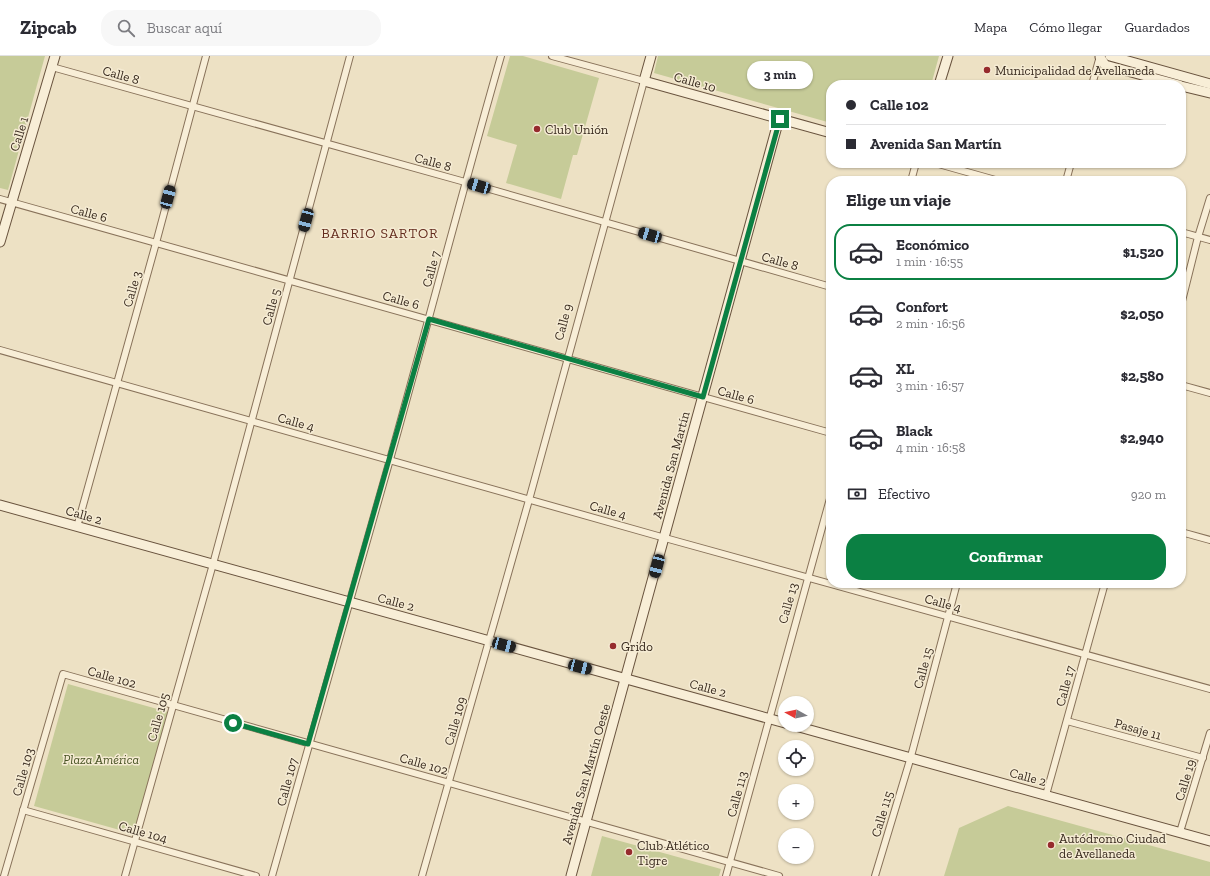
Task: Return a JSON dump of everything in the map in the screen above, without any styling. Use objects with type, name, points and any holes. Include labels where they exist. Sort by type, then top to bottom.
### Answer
[{"type":"street","name":"Calle 1","points":[[0,242],[55,56]]},
{"type":"street","name":"Calle 3","points":[[77,527],[206,56]]},
{"type":"street","name":"Calle 5","points":[[213,564],[350,56]]},
{"type":"street","name":"Calle 7","points":[[350,602],[501,56]]},
{"type":"street","name":"Calle 10","points":[[552,56],[826,132]]},
{"type":"street","name":"Calle 9","points":[[489,641],[651,56]]},
{"type":"street","points":[[941,80],[948,56]]},
{"type":"street","points":[[1093,80],[1100,56]]},
{"type":"street","points":[[1100,56],[1105,65],[1161,80]]},
{"type":"street","points":[[1110,56],[1210,84]]},
{"type":"street","name":"Calle 8","points":[[52,67],[465,182],[826,286]]},
{"type":"street","points":[[1186,87],[1210,94]]},
{"type":"street","name":"Avenida San Martín","points":[[626,679],[780,119]]},
{"type":"street","points":[[953,168],[981,176]]},
{"type":"street","points":[[1186,285],[1210,198]]},
{"type":"street","name":"Calle 6","points":[[0,199],[826,432]]},
{"type":"street","points":[[1186,233],[1210,240]]},
{"type":"street","name":"Calle 4","points":[[0,350],[826,583]]},
{"type":"street","points":[[1186,386],[1210,393]]},
{"type":"street","name":"Calle 2","points":[[0,505],[778,721]]},
{"type":"street","name":"Calle 13","points":[[769,719],[826,518]]},
{"type":"street","points":[[1186,533],[1210,540]]},
{"type":"street","name":"Calle 105","points":[[125,876],[213,564]]},
{"type":"street","name":"Calle 4","points":[[846,588],[1210,689]]},
{"type":"street","name":"Calle 15","points":[[910,758],[956,588]]},
{"type":"street","name":"Calle 17","points":[[1046,795],[1104,588]]},
{"type":"street","name":"Calle 107","points":[[272,876],[308,744],[350,602]]},
{"type":"street","name":"Calle 109","points":[[422,876],[489,641]]},
{"type":"street","name":"Calle 102","points":[[63,674],[779,876]]},
{"type":"street","name":"Calle 103","points":[[4,876],[63,674]]},
{"type":"street","name":"Avenida San Martín Oeste","points":[[571,876],[626,679]]},
{"type":"street","name":"Calle 113","points":[[726,876],[769,719]]},
{"type":"street","name":"Pasaje 11","points":[[1067,721],[1203,758]]},
{"type":"street","name":"Calle 2","points":[[814,731],[1210,841]]},
{"type":"street","name":"Calle 19","points":[[1180,832],[1210,733]]},
{"type":"street","name":"Calle 115","points":[[875,876],[910,758]]},
{"type":"street","name":"Calle 104","points":[[23,810],[256,876]]},
{"type":"green space","points":[[0,56],[45,56],[8,190],[0,188]]},
{"type":"green space","name":"Club Unión","points":[[510,56],[523,56],[599,78],[577,155],[573,155],[561,199],[506,183],[517,145],[487,136]]},
{"type":"green space","points":[[658,56],[939,56],[932,80],[826,80],[826,122],[654,73]]},
{"type":"green space","name":"Plaza América","points":[[68,684],[168,712],[134,834],[34,806]]},
{"type":"green space","name":"Autódromo Ciudad de Avellaneda","points":[[1008,806],[1210,862],[1210,876],[944,876],[959,828]]},
{"type":"green space","name":"Club Atlético Tigre","points":[[602,836],[721,869],[719,876],[591,876]]},
{"type":"place","name":"Municipalidad de Avellaneda","points":[[987,70]]},
{"type":"place","name":"Club Unión","points":[[537,129]]},
{"type":"place","name":"Grido","points":[[613,646]]},
{"type":"place","name":"Autódromo Ciudad de Avellaneda","points":[[1051,845]]},
{"type":"place","name":"Club Atlético Tigre","points":[[629,852]]},
{"type":"district","name":"BARRIO SARTOR","points":[[380,233]]},
{"type":"route","points":[[233,723],[308,744],[429,319],[703,397],[780,119]]}]
